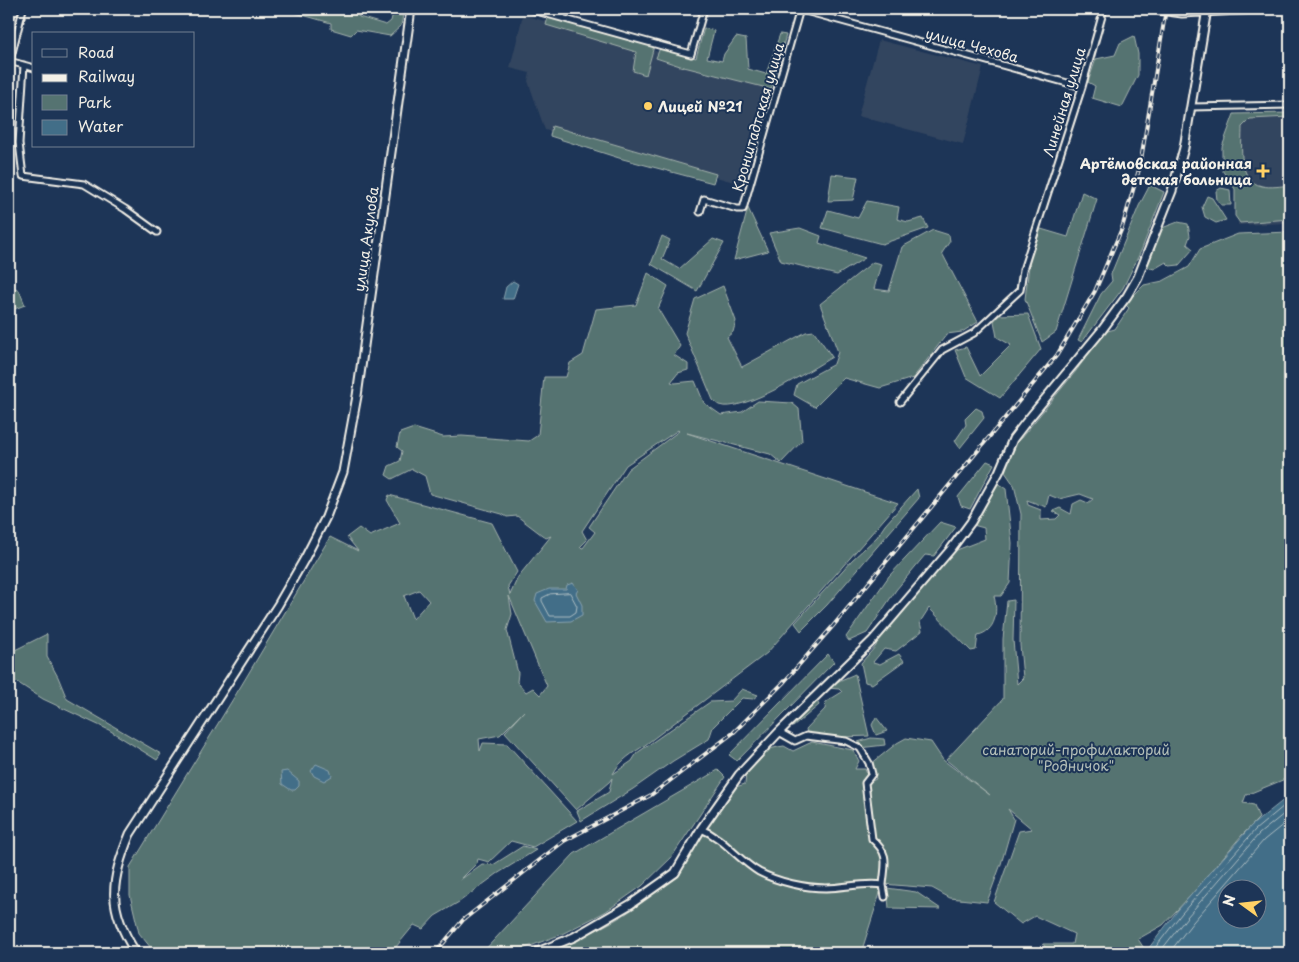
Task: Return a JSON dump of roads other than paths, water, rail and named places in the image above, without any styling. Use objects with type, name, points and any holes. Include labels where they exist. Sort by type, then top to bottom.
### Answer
[{"type":"main road","name":"улица Акулова","points":[[136,953],[119,921],[114,899],[115,878],[120,858],[130,834],[278,605],[306,558],[326,517],[343,472],[357,396],[411,9]]},
{"type":"main road","points":[[1153,9],[1182,12],[1258,9]]},
{"type":"main road","points":[[535,953],[574,937],[631,904],[675,873],[701,829],[739,775],[779,732],[873,640],[952,548],[971,522],[999,472],[1013,439],[1102,330],[1127,296],[1138,277],[1172,191],[1184,148],[1207,10]]},
{"type":"street","points":[[24,9],[9,61],[32,67]]},
{"type":"street","points":[[529,9],[691,54],[704,9]]},
{"type":"street","points":[[562,18],[564,9]]},
{"type":"street","name":"улица Чехова","points":[[800,9],[1082,87]]},
{"type":"street","name":"Кронштадтская улица","points":[[700,212],[704,199],[743,209],[800,9]]},
{"type":"street","name":"Линейная улица","points":[[900,402],[942,350],[974,333],[1020,290],[1022,270],[1082,87],[1104,9]]},
{"type":"street","points":[[24,65],[19,143],[23,176],[84,184],[125,209],[157,232]]},
{"type":"street","points":[[1191,107],[1290,105]]},
{"type":"street","points":[[779,732],[795,741],[806,736],[846,741],[860,748],[870,763],[872,774],[865,783],[872,839],[883,848],[886,856],[883,885],[884,896]]},
{"type":"street","points":[[701,829],[711,833],[760,872],[785,881],[826,888],[883,885]]},
{"type":"water","points":[[513,281],[518,284],[513,299],[503,299],[506,287]]},
{"type":"water","points":[[573,583],[578,590],[576,593],[582,605],[582,615],[571,621],[547,622],[535,601],[537,594],[549,589],[566,589],[567,585]]},
{"type":"water","points":[[316,764],[330,770],[332,776],[324,781],[314,776],[311,771]]},
{"type":"water","points":[[287,771],[299,781],[299,786],[295,790],[291,790],[282,784],[281,772]]},
{"type":"water","points":[[1290,795],[1290,953],[1145,953],[1178,910],[1251,826]]},
{"type":"railway","points":[[435,953],[463,920],[564,841],[651,795],[733,733],[784,682],[833,626],[1057,355],[1095,291],[1122,228],[1140,166],[1166,9]]},
{"type":"place","name":"Лицей №21","points":[[648,106]]},
{"type":"place","name":"Артёмовская районная детская больница","points":[[1263,171]]},
{"type":"park label","name":"санаторий-профилакторий \"Родничок\"","points":[[1076,758]]}]
